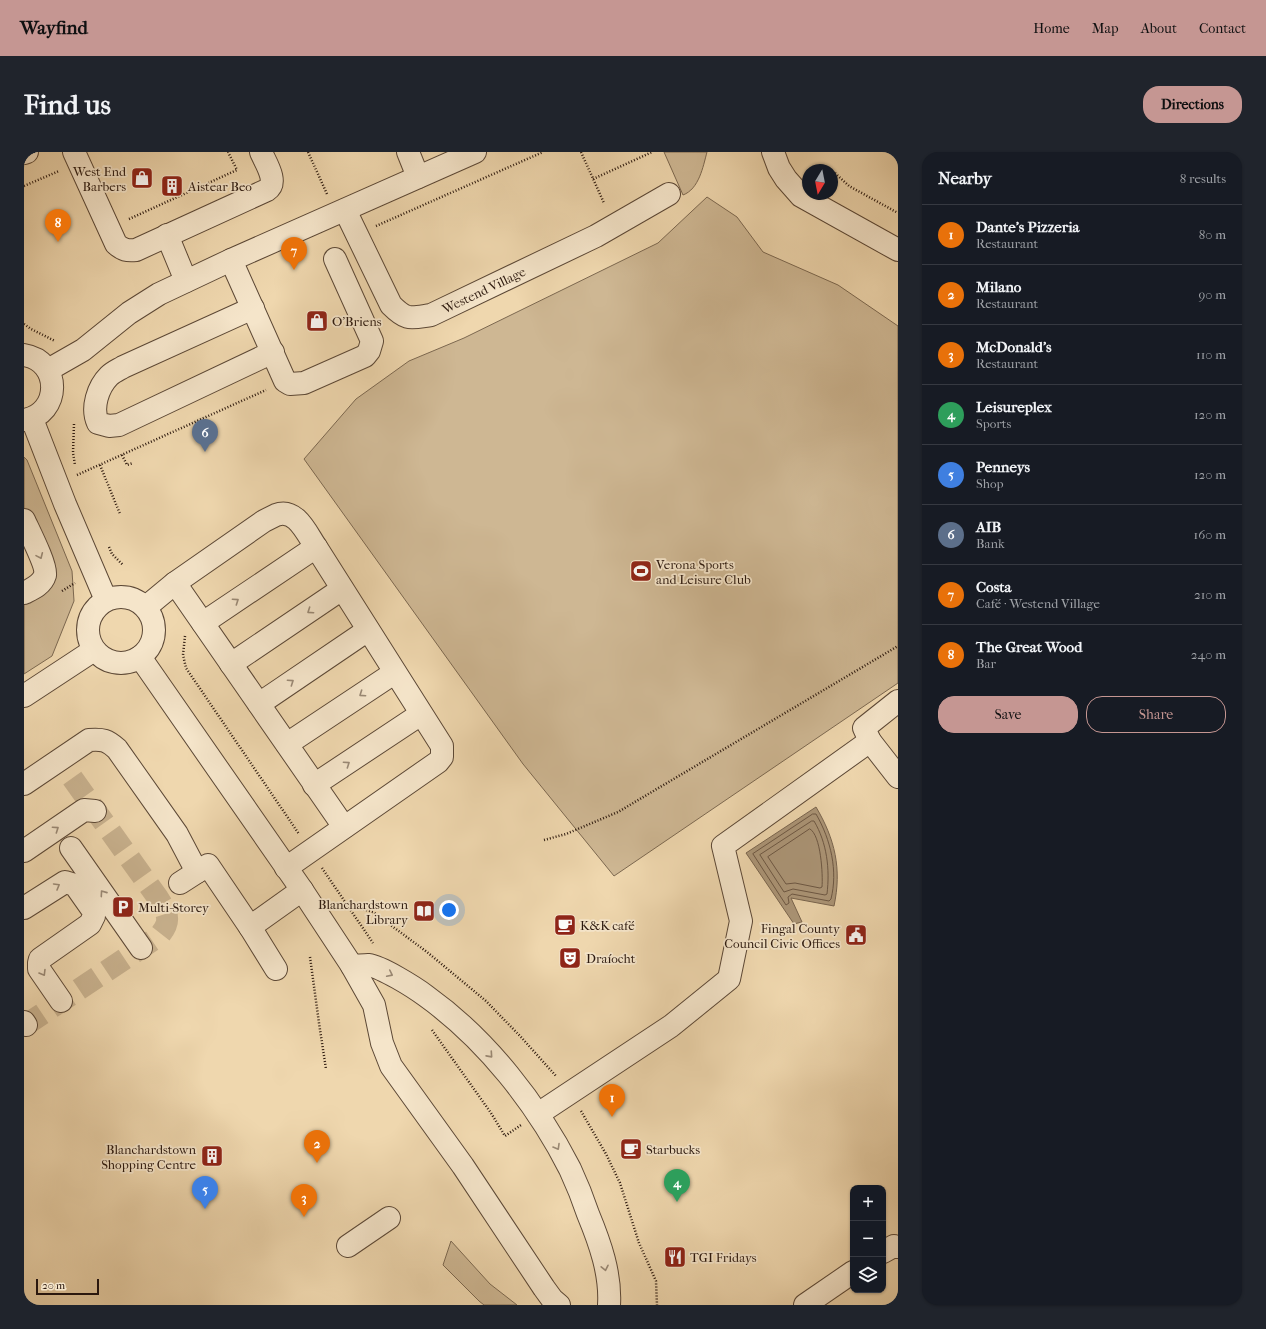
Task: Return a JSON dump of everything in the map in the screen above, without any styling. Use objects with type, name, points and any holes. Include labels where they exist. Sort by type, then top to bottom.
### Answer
[{"type":"street","points":[[74,152],[116,244],[121,249],[128,251],[136,250],[271,188],[272,178],[261,152]]},
{"type":"street","points":[[408,152],[418,177]]},
{"type":"street","points":[[48,370],[72,356],[144,303],[186,281],[475,152]]},
{"type":"street","points":[[773,152],[779,168],[786,179],[801,196],[898,250]]},
{"type":"street","name":"Westend Village","points":[[338,213],[357,234],[391,305],[401,316],[414,318],[431,315],[596,236],[669,194]]},
{"type":"street","points":[[167,236],[186,281]]},
{"type":"street","points":[[231,260],[285,381],[290,384],[304,383],[365,356],[371,346],[372,341],[335,259]]},
{"type":"street","points":[[253,308],[123,367],[110,375],[102,386],[94,406],[94,415],[98,423],[109,426],[119,425],[273,352]]},
{"type":"street","points":[[24,355],[30,356],[40,362],[48,370],[51,378],[53,386],[50,401],[45,410],[28,420],[106,600]]},
{"type":"street","points":[[146,607],[175,583],[264,522],[277,515],[285,514],[293,516],[298,520],[316,547],[394,673],[442,746],[442,757],[438,762],[286,868]]},
{"type":"street","points":[[24,520],[44,566],[45,575],[35,587],[24,593]]},
{"type":"street","points":[[203,623],[316,547]]},
{"type":"street","points":[[175,583],[344,827]]},
{"type":"street","points":[[231,664],[342,589]]},
{"type":"street","points":[[116,596],[137,600],[146,607],[152,617],[154,628],[153,639],[148,649],[140,657],[131,661],[116,662],[102,657],[94,650],[89,636],[88,622],[98,605],[106,600],[116,596]]},
{"type":"street","points":[[259,704],[368,630]]},
{"type":"street","points":[[24,696],[94,650]]},
{"type":"street","points":[[140,657],[302,890],[352,966],[374,1005],[382,1043],[391,1066],[463,1166],[544,1288],[552,1299],[559,1305]]},
{"type":"street","points":[[287,744],[394,673]]},
{"type":"street","points":[[898,701],[864,728],[870,741],[898,777]]},
{"type":"street","points":[[314,785],[421,714]]},
{"type":"street","points":[[24,784],[89,740],[99,739],[109,742],[117,749],[177,834],[189,878],[208,865],[250,927],[276,969]]},
{"type":"street","points":[[538,1114],[671,1026],[729,979],[741,921],[723,846],[870,741]]},
{"type":"street","points":[[24,851],[84,810],[95,811]]},
{"type":"street","points":[[71,848],[141,948]]},
{"type":"street","points":[[24,908],[65,882],[76,885],[94,912],[94,916],[90,924],[40,959],[38,963],[39,969],[61,1001]]},
{"type":"street","points":[[250,927],[302,890]]},
{"type":"street","points":[[352,966],[368,965],[386,972],[416,989],[443,1008],[470,1033],[526,1097],[538,1114],[570,1169],[593,1226],[607,1273],[609,1305]]},
{"type":"street","points":[[348,1246],[389,1218]]},
{"type":"street","points":[[886,1250],[894,1246],[898,1247]]},
{"type":"street","points":[[804,1305],[850,1274]]},
{"type":"path","points":[[109,228],[237,170],[228,152]]},
{"type":"path","points":[[308,152],[338,213]]},
{"type":"path","points":[[357,234],[543,152]]},
{"type":"path","points":[[581,152],[604,203]]},
{"type":"path","points":[[593,179],[652,152]]},
{"type":"path","points":[[838,176],[849,186],[898,213]]},
{"type":"path","points":[[24,324],[57,342],[72,356]]},
{"type":"path","points":[[76,476],[285,381]]},
{"type":"path","points":[[75,417],[73,453],[76,476],[80,482]]},
{"type":"path","points":[[122,455],[127,465],[133,463]]},
{"type":"path","points":[[100,465],[120,514]]},
{"type":"path","points":[[107,542],[112,554],[123,565]]},
{"type":"path","points":[[544,840],[566,834],[618,812],[898,646]]},
{"type":"path","points":[[310,957],[318,1023],[326,1069]]},
{"type":"shaded area","points":[[664,152],[707,152],[697,183],[683,195]]},
{"type":"shaded area","name":"Verona Sports and Leisure Club","points":[[707,197],[737,217],[763,252],[838,285],[898,326],[898,683],[614,876],[523,764],[304,459],[356,399],[409,361],[464,338],[658,243]]},
{"type":"shaded area","points":[[24,457],[27,460],[72,571],[74,601],[52,656],[24,674],[24,599],[38,594],[24,513]]},
{"type":"shaded area","points":[[451,1241],[490,1284],[517,1305],[484,1305],[479,1301],[443,1265]]},
{"type":"water","points":[[816,807],[828,831],[835,855],[837,879],[834,906],[791,898],[802,922],[794,924],[746,853]]},
{"type":"tunnel","points":[[24,1026],[159,936],[167,922],[166,913],[158,898],[60,761]]},
{"type":"place","name":"West End Barbers","points":[[142,178]]},
{"type":"place","name":"Aistear Beo","points":[[172,186]]},
{"type":"place","name":"The Great Wood","points":[[58,242]]},
{"type":"place","name":"Costa","points":[[294,270]]},
{"type":"place","name":"O'Briens","points":[[317,321]]},
{"type":"place","name":"AIB","points":[[205,452]]},
{"type":"place","name":"Verona Sports and Leisure Club","points":[[641,571]]},
{"type":"place","name":"Multi-Storey","points":[[123,907]]},
{"type":"place","name":"Blanchardstown Library","points":[[424,911]]},
{"type":"place","name":"K&K café","points":[[565,925]]},
{"type":"place","name":"Fingal County Council Civic Offices","points":[[856,935]]},
{"type":"place","name":"Draíocht","points":[[570,958]]},
{"type":"place","name":"Dante's Pizzeria","points":[[612,1117]]},
{"type":"place","name":"Starbucks","points":[[631,1149]]},
{"type":"place","name":"Blanchardstown Shopping Centre","points":[[212,1156]]},
{"type":"place","name":"Milano","points":[[317,1163]]},
{"type":"place","name":"Leisureplex","points":[[677,1202]]},
{"type":"place","name":"Penneys","points":[[205,1209]]},
{"type":"place","name":"McDonald's","points":[[304,1217]]},
{"type":"place","name":"TGI Fridays","points":[[675,1257]]}]
